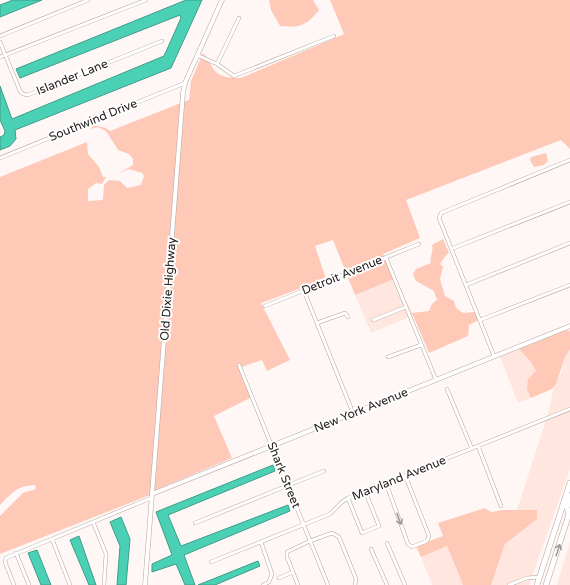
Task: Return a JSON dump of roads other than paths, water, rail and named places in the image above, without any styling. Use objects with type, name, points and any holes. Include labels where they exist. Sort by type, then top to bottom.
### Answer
[{"type":"highway","points":[[538,585],[570,483]]},
{"type":"highway","points":[[546,585],[570,513],[567,508],[570,496]]},
{"type":"highway","points":[[558,522],[570,513]]},
{"type":"highway","points":[[540,577],[542,585]]},
{"type":"street","points":[[0,36],[88,0]]},
{"type":"street","points":[[0,57],[146,0]]},
{"type":"street","name":"Old Dixie Highway","points":[[145,585],[183,93],[197,55],[222,0]]},
{"type":"street","points":[[217,64],[239,18]]},
{"type":"street","points":[[197,55],[217,64],[234,76],[334,36]]},
{"type":"street","name":"Islander Lane","points":[[0,42],[20,91],[23,94],[28,94],[162,41]]},
{"type":"street","name":"Southwind Drive","points":[[0,158],[186,83]]},
{"type":"street","points":[[494,356],[451,249],[440,218],[441,213],[570,160]]},
{"type":"street","points":[[451,249],[570,202]]},
{"type":"street","points":[[466,285],[570,243]]},
{"type":"street","name":"Detroit Avenue","points":[[265,306],[419,244]]},
{"type":"street","points":[[386,258],[436,380]]},
{"type":"street","points":[[480,320],[570,285]]},
{"type":"street","points":[[304,291],[353,413]]},
{"type":"street","points":[[373,320],[406,307]]},
{"type":"street","points":[[317,323],[345,312],[348,317]]},
{"type":"street","name":"New York Avenue","points":[[14,585],[5,560],[16,553],[272,446],[570,326]]},
{"type":"street","points":[[388,357],[421,345]]},
{"type":"street","name":"Shark Street","points":[[239,365],[289,485],[328,585]]},
{"type":"street","points":[[448,389],[472,448]]},
{"type":"street","name":"Maryland Avenue","points":[[211,562],[330,514],[348,498],[570,410]]},
{"type":"street","points":[[478,446],[502,506]]},
{"type":"street","points":[[195,523],[324,472]]},
{"type":"street","points":[[386,483],[408,544],[412,547],[417,546],[427,541],[429,536],[405,475]]},
{"type":"street","points":[[348,498],[362,533],[365,533],[379,526],[365,491]]},
{"type":"street","points":[[93,522],[106,554],[104,585]]},
{"type":"street","points":[[298,585],[287,557],[287,552],[329,534],[337,535],[356,579],[355,585]]},
{"type":"street","points":[[52,539],[70,585]]},
{"type":"street","points":[[261,542],[272,574],[271,578],[263,585]]},
{"type":"street","points":[[386,543],[405,585]]},
{"type":"street","points":[[371,549],[387,585]]},
{"type":"street","points":[[16,553],[29,585]]},
{"type":"street","points":[[279,578],[293,572]]},
{"type":"street","points":[[509,585],[527,578],[540,577]]}]
